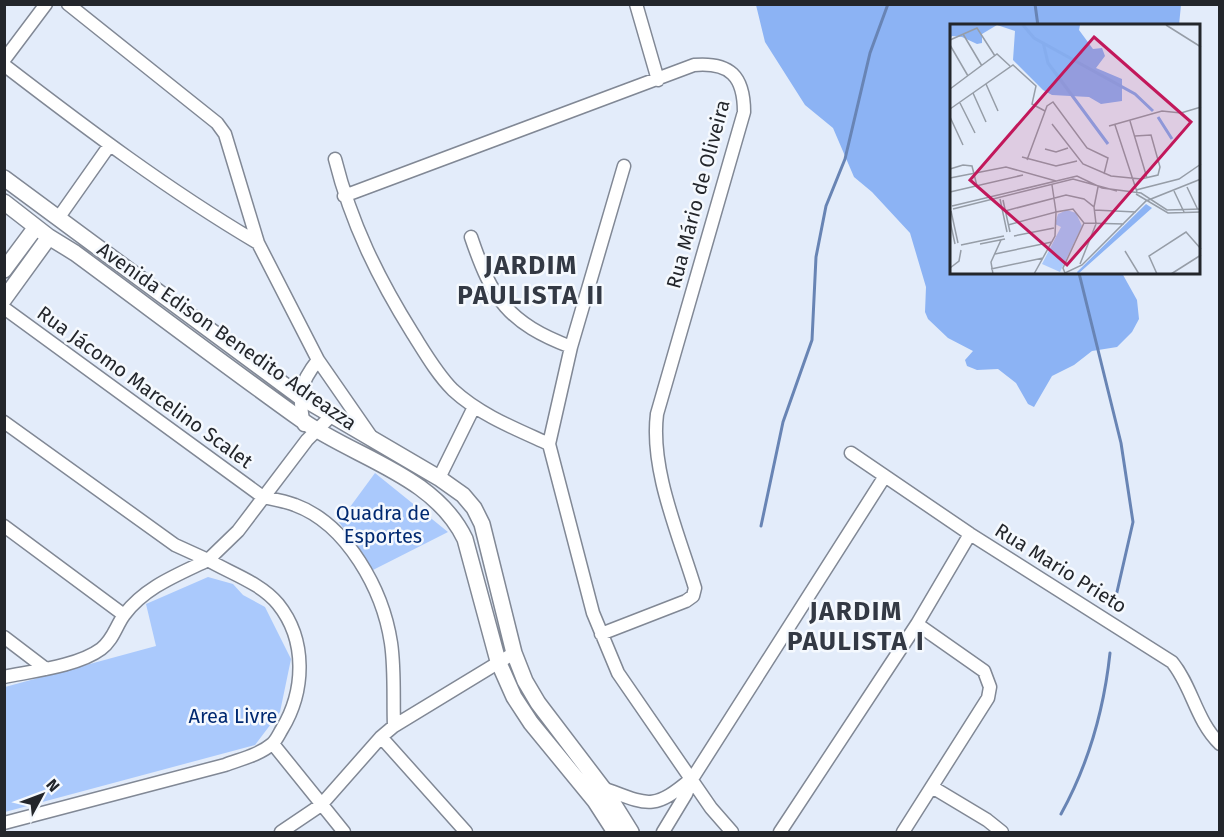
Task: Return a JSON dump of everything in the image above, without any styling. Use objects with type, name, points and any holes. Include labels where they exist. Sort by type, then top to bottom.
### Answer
[{"type":"street","points":[[4,60],[46,4]]},
{"type":"street","points":[[68,4],[217,123],[225,134],[258,243],[318,360],[376,443]]},
{"type":"street","points":[[636,4],[658,80]]},
{"type":"street","name":"Rua Mário de Oliveira","points":[[344,196],[694,65],[710,64],[725,67],[736,77],[744,93],[744,112],[657,414],[654,436],[657,459],[695,588],[693,596],[687,601],[601,634]]},
{"type":"street","points":[[4,66],[109,146],[210,215],[258,243]]},
{"type":"street","points":[[59,217],[109,146]]},
{"type":"street","points":[[335,159],[344,196],[358,235],[392,301],[433,366],[452,389],[474,407],[549,444]]},
{"type":"street","points":[[624,166],[571,347],[549,444],[564,506],[601,634],[618,672],[711,808],[732,832]]},
{"type":"street","name":"Avenida Edison Benedito Adreazza","points":[[4,178],[299,396],[330,417],[439,478],[463,495],[474,508],[482,524],[514,653],[525,681],[538,703],[603,788],[631,832]]},
{"type":"street","points":[[9,206],[26,195]]},
{"type":"street","name":"Avenida Edison Benedito Adreazza","points":[[9,206],[303,421],[313,436],[420,487],[441,502],[456,520],[465,538],[498,661],[514,697],[531,723],[595,801],[615,832]]},
{"type":"street","points":[[4,270],[36,227]]},
{"type":"street","points":[[4,299],[49,237]]},
{"type":"street","points":[[471,237],[484,276],[505,306],[522,324],[538,334],[571,347]]},
{"type":"street","points":[[75,253],[85,238]]},
{"type":"street","name":"Rua Jácomo Marcelino Scalet","points":[[4,308],[263,497]]},
{"type":"street","points":[[303,421],[299,396],[306,378],[318,360]]},
{"type":"street","points":[[439,478],[474,407]]},
{"type":"street","points":[[4,677],[46,669],[89,656],[101,649],[110,641],[124,615],[157,584],[208,560],[232,538],[330,417]]},
{"type":"street","points":[[4,422],[175,545],[258,587],[277,603],[293,629],[301,664],[299,683],[288,718],[273,744],[254,755],[225,765],[4,823]]},
{"type":"street","name":"Rua Mario Prieto","points":[[851,453],[970,534],[1172,662],[1183,676],[1200,717],[1220,744]]},
{"type":"street","points":[[663,832],[686,794],[692,779],[885,476]]},
{"type":"street","points":[[263,497],[295,505],[312,514],[336,533],[362,565],[379,600],[391,643],[394,726]]},
{"type":"street","points":[[4,526],[124,615]]},
{"type":"street","points":[[780,832],[917,624],[970,534]]},
{"type":"street","points":[[903,832],[987,698],[990,687],[984,671],[917,624]]},
{"type":"street","points":[[4,637],[46,669]]},
{"type":"street","points":[[281,832],[321,805],[381,737],[394,726],[514,653]]},
{"type":"street","points":[[381,737],[466,832]]},
{"type":"street","points":[[273,744],[344,832]]},
{"type":"street","points":[[603,788],[650,803],[667,799],[692,779]]},
{"type":"street","points":[[932,787],[987,820],[1002,832]]},
{"type":"green space","name":"Quadra de Esportes","points":[[375,473],[448,532],[373,570],[339,522]]},
{"type":"green space","name":"Area Livre","points":[[208,577],[233,584],[243,595],[265,607],[291,659],[280,712],[255,745],[5,812],[5,687],[156,646],[146,604]]},
{"type":"shaded area","points":[[756,5],[1181,5],[1179,24],[950,24],[950,274],[1123,274],[1137,300],[1139,319],[1132,332],[1117,347],[1092,351],[1074,365],[1052,376],[1034,407],[1028,404],[1016,383],[998,369],[977,370],[967,366],[965,360],[973,351],[948,338],[928,319],[925,312],[926,287],[910,233],[872,192],[854,177],[833,128],[805,105],[765,42]]},
{"type":"waterway","points":[[761,526],[783,422],[812,340],[816,257],[826,206],[845,159],[870,53],[888,4]]},
{"type":"waterway","points":[[1035,4],[1038,24]]},
{"type":"waterway","points":[[1079,274],[1121,443],[1133,522],[1114,605]]},
{"type":"waterway","points":[[1061,814],[1087,756],[1104,695],[1110,653]]},
{"type":"district","name":"JARDIM PAULISTA II","points":[[531,280]]},
{"type":"district","name":"JARDIM PAULISTA I","points":[[856,626]]}]
